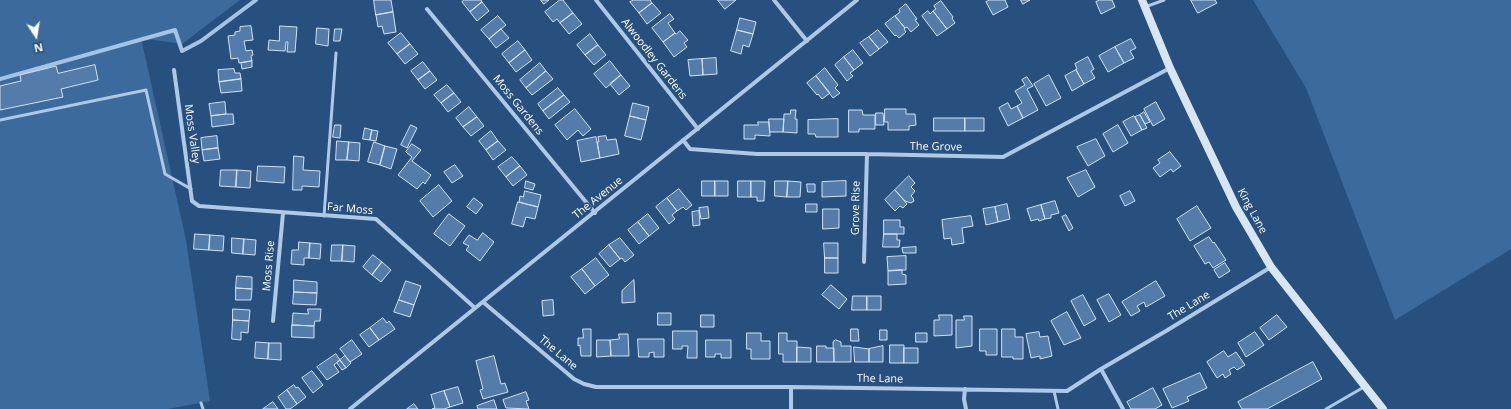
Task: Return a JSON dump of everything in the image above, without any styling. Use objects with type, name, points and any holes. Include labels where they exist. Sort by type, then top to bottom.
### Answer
[{"type":"street","name":"Alwoodley Gardens","points":[[596,0],[698,129]]},
{"type":"street","points":[[774,0],[807,41]]},
{"type":"street","name":"The Avenue","points":[[350,409],[595,213],[857,0]]},
{"type":"street","name":"King Lane","points":[[1143,3],[1170,68],[1236,207],[1271,267],[1383,409]]},
{"type":"street","name":"Moss Gardens","points":[[427,9],[595,213]]},
{"type":"street","name":"The Grove","points":[[683,140],[690,149],[757,154],[866,154],[1003,157],[1170,68]]},
{"type":"street","name":"Moss Valley","points":[[174,70],[192,201]]},
{"type":"street","name":"Grove Rise","points":[[864,262],[866,154]]},
{"type":"street","name":"Far Moss","points":[[192,201],[199,206],[376,220],[475,308]]},
{"type":"street","name":"Moss Rise","points":[[273,321],[283,213]]},
{"type":"street","name":"The Lane","points":[[483,302],[574,379],[584,384],[596,387],[791,387],[1067,391],[1271,267]]},
{"type":"street","points":[[1101,369],[1123,409]]},
{"type":"street","points":[[791,387],[791,409]]},
{"type":"street","points":[[965,389],[964,398],[966,409]]},
{"type":"lane","points":[[1143,3],[1160,0]]},
{"type":"lane","points":[[1143,3],[1164,0]]},
{"type":"lane","points":[[324,216],[336,52]]},
{"type":"lane","points":[[0,120],[146,90],[165,174],[190,189]]},
{"type":"lane","points":[[1326,409],[1366,386]]},
{"type":"lane","points":[[1054,391],[1058,409]]},
{"type":"lane","points":[[201,403],[203,409]]},
{"type":"shaded area","points":[[0,0],[240,0],[182,44],[141,38],[186,240],[210,401],[168,409],[0,409]]},
{"type":"shaded area","points":[[1253,0],[1511,0],[1511,249],[1395,320],[1306,88]]},
{"type":"building","points":[[374,0],[391,0],[393,12],[376,15]]},
{"type":"building","points":[[465,0],[481,0],[482,2],[470,12],[462,2]]},
{"type":"building","points":[[541,0],[549,0],[544,4]]},
{"type":"building","points":[[560,0],[563,0],[573,13],[560,23],[557,19],[553,22],[545,12]]},
{"type":"building","points":[[634,0],[650,0],[652,3],[639,13],[630,2]]},
{"type":"building","points":[[718,0],[736,0],[725,9]]},
{"type":"building","points":[[990,0],[1005,0],[1008,7],[993,15],[986,2]]},
{"type":"building","points":[[1021,0],[1030,0],[1023,4]]},
{"type":"building","points":[[1100,0],[1112,0],[1115,7],[1101,14],[1096,2]]},
{"type":"building","points":[[1191,0],[1215,0],[1217,3],[1198,13]]},
{"type":"building","points":[[941,1],[953,17],[952,18],[955,23],[947,29],[933,11],[936,9],[934,6]]},
{"type":"building","points":[[482,2],[489,11],[477,21],[470,12]]},
{"type":"building","points":[[652,3],[661,13],[647,24],[639,13]]},
{"type":"building","points":[[906,4],[917,19],[915,20],[919,25],[911,32],[907,27],[905,28],[895,16]]},
{"type":"building","points":[[928,11],[930,14],[933,11],[947,29],[937,36],[922,16]]},
{"type":"building","points":[[393,12],[396,32],[384,34],[382,26],[378,27],[376,15]]},
{"type":"building","points":[[573,13],[582,24],[569,34],[560,23]]},
{"type":"building","points":[[670,14],[674,19],[668,23],[675,33],[663,42],[652,28]]},
{"type":"building","points":[[498,16],[506,25],[489,39],[481,30]]},
{"type":"building","points":[[895,16],[905,28],[904,29],[906,32],[899,38],[896,35],[895,36],[885,24]]},
{"type":"building","points":[[740,18],[756,22],[753,34],[737,30]]},
{"type":"building","points":[[251,26],[253,40],[244,41],[246,51],[252,50],[252,61],[239,63],[238,58],[231,59],[228,36],[235,35],[235,32],[240,31],[240,27]]},
{"type":"building","points":[[280,26],[297,27],[295,52],[287,52],[288,42],[286,42],[285,51],[268,50],[269,40],[279,41]]},
{"type":"building","points":[[317,28],[329,29],[328,46],[316,44]]},
{"type":"building","points":[[335,29],[342,29],[340,41],[334,41]]},
{"type":"building","points":[[501,29],[509,38],[496,48],[489,39]]},
{"type":"building","points":[[737,30],[753,34],[749,47],[743,45],[741,54],[731,51]]},
{"type":"building","points":[[878,30],[888,42],[879,49],[869,37]]},
{"type":"building","points":[[680,31],[688,40],[684,43],[687,47],[674,57],[663,42]]},
{"type":"building","points":[[401,33],[410,44],[397,54],[388,43]]},
{"type":"building","points":[[590,34],[598,45],[585,55],[577,45]]},
{"type":"building","points":[[869,37],[879,49],[870,56],[860,43]]},
{"type":"building","points":[[1131,39],[1136,48],[1130,51],[1134,58],[1124,63],[1115,47]]},
{"type":"building","points":[[518,41],[525,50],[509,63],[502,54]]},
{"type":"building","points":[[410,44],[418,54],[405,64],[397,54]]},
{"type":"building","points":[[598,45],[606,55],[594,65],[585,55]]},
{"type":"building","points":[[1115,47],[1124,63],[1108,72],[1099,56]]},
{"type":"building","points":[[525,50],[532,60],[516,72],[509,63]]},
{"type":"building","points":[[853,50],[863,63],[854,70],[844,57]]},
{"type":"building","points":[[844,57],[854,70],[850,73],[853,76],[847,81],[835,65]]},
{"type":"building","points":[[1088,57],[1094,69],[1091,71],[1095,78],[1084,84],[1076,70],[1075,64]]},
{"type":"building","points":[[716,58],[717,74],[703,75],[702,59]]},
{"type":"building","points":[[702,59],[703,75],[690,76],[688,60]]},
{"type":"building","points":[[252,61],[252,67],[242,69],[241,63]]},
{"type":"building","points":[[610,61],[621,75],[606,88],[594,74]]},
{"type":"building","points":[[423,62],[430,71],[418,80],[411,71]]},
{"type":"building","points":[[540,63],[546,71],[526,88],[520,80]]},
{"type":"building","points":[[95,65],[98,80],[61,89],[63,97],[0,110],[0,86],[21,81],[20,75],[56,66],[58,73]]},
{"type":"building","points":[[825,68],[838,85],[835,88],[840,93],[833,98],[816,76]]},
{"type":"building","points":[[234,69],[235,73],[240,73],[241,79],[219,82],[218,70]]},
{"type":"building","points":[[1076,70],[1084,84],[1072,91],[1065,76]]},
{"type":"building","points":[[430,71],[437,80],[425,89],[418,80]]},
{"type":"building","points":[[546,71],[553,79],[532,95],[526,88]]},
{"type":"building","points":[[621,75],[630,86],[619,95],[610,84]]},
{"type":"building","points":[[1049,75],[1061,98],[1046,106],[1034,84]]},
{"type":"building","points":[[816,76],[830,93],[822,99],[807,83]]},
{"type":"building","points":[[1027,77],[1033,86],[1027,89],[1038,110],[1023,118],[1017,106],[1022,103],[1015,91],[1025,85],[1022,80]]},
{"type":"building","points":[[241,79],[242,91],[221,93],[219,82]]},
{"type":"building","points":[[447,85],[454,93],[441,103],[434,95]]},
{"type":"building","points":[[558,88],[564,95],[543,111],[538,104]]},
{"type":"building","points":[[454,93],[461,102],[448,112],[441,103]]},
{"type":"building","points":[[564,95],[570,102],[549,119],[543,111]]},
{"type":"building","points":[[225,102],[226,114],[211,116],[209,104]]},
{"type":"building","points":[[1156,102],[1165,119],[1153,126],[1144,109]]},
{"type":"building","points":[[633,103],[649,107],[646,120],[630,116]]},
{"type":"building","points":[[1008,103],[1011,109],[1017,106],[1023,118],[1008,126],[999,108]]},
{"type":"building","points":[[469,107],[477,117],[463,127],[456,118]]},
{"type":"building","points":[[575,109],[591,129],[583,136],[578,130],[567,140],[555,125]]},
{"type":"building","points":[[885,109],[906,109],[906,114],[915,114],[916,125],[909,126],[909,130],[888,130],[888,122],[885,122]]},
{"type":"building","points":[[791,110],[796,110],[795,119],[797,119],[797,133],[783,132],[784,114],[790,114]]},
{"type":"building","points":[[849,110],[862,110],[863,115],[875,115],[875,129],[859,129],[859,132],[849,132]]},
{"type":"building","points":[[1144,112],[1150,122],[1145,124],[1140,115]]},
{"type":"building","points":[[876,113],[883,113],[884,125],[876,125]]},
{"type":"building","points":[[233,114],[234,124],[212,127],[211,116]]},
{"type":"building","points":[[1140,115],[1147,128],[1142,130],[1135,117]]},
{"type":"building","points":[[630,116],[646,120],[641,140],[625,136]]},
{"type":"building","points":[[1134,116],[1142,130],[1131,136],[1123,122]]},
{"type":"building","points":[[477,117],[484,126],[471,136],[463,127]]},
{"type":"building","points":[[934,118],[965,118],[965,131],[934,131]]},
{"type":"building","points":[[965,118],[984,118],[984,131],[965,131]]},
{"type":"building","points":[[769,119],[784,119],[783,132],[770,132]]},
{"type":"building","points":[[838,119],[838,137],[816,137],[815,134],[808,134],[808,120]]},
{"type":"building","points":[[758,122],[769,122],[770,136],[755,135],[755,139],[744,139],[744,125],[758,125]]},
{"type":"building","points":[[335,125],[341,125],[340,138],[333,137]]},
{"type":"building","points":[[411,125],[417,128],[407,148],[401,145]]},
{"type":"building","points":[[1118,125],[1128,143],[1113,152],[1103,134]]},
{"type":"building","points":[[365,128],[372,130],[370,140],[363,139]]},
{"type":"building","points":[[372,130],[378,131],[376,141],[370,140]]},
{"type":"building","points":[[491,131],[498,141],[486,150],[479,141]]},
{"type":"building","points":[[217,136],[218,148],[202,150],[201,138]]},
{"type":"building","points":[[606,136],[607,140],[616,139],[619,154],[600,158],[597,142],[599,142],[598,137]]},
{"type":"building","points":[[596,137],[600,158],[581,162],[577,141]]},
{"type":"building","points":[[1096,139],[1105,156],[1088,166],[1077,147]]},
{"type":"building","points":[[337,141],[349,142],[347,160],[336,160]]},
{"type":"building","points":[[498,141],[506,150],[493,160],[486,150]]},
{"type":"building","points":[[349,142],[360,143],[359,161],[347,160]]},
{"type":"building","points":[[374,142],[385,146],[380,165],[368,162]]},
{"type":"building","points":[[412,144],[421,150],[412,161],[431,175],[425,184],[423,182],[417,189],[398,175],[412,157],[406,152]]},
{"type":"building","points":[[385,146],[397,149],[391,169],[380,165]]},
{"type":"building","points":[[218,148],[220,159],[204,161],[202,150]]},
{"type":"building","points":[[1170,152],[1181,166],[1173,172],[1171,169],[1160,177],[1153,168],[1160,163],[1158,160]]},
{"type":"building","points":[[294,156],[304,157],[303,170],[320,171],[319,187],[302,186],[302,190],[293,190]]},
{"type":"building","points":[[512,157],[520,166],[506,177],[498,167]]},
{"type":"building","points":[[455,165],[463,176],[452,183],[444,172]]},
{"type":"building","points":[[258,166],[285,167],[284,183],[257,181]]},
{"type":"building","points":[[520,166],[527,175],[513,186],[506,177]]},
{"type":"building","points":[[221,170],[237,170],[236,187],[220,186]]},
{"type":"building","points":[[237,170],[251,171],[250,188],[236,187]]},
{"type":"building","points":[[1086,170],[1095,187],[1078,197],[1067,178]]},
{"type":"building","points":[[909,176],[915,183],[911,187],[915,191],[911,196],[914,201],[911,203],[905,201],[895,190]]},
{"type":"building","points":[[526,181],[535,184],[533,190],[525,188]]},
{"type":"building","points":[[702,181],[715,181],[715,196],[702,196]]},
{"type":"building","points":[[715,181],[728,181],[728,196],[715,196]]},
{"type":"building","points":[[738,181],[751,181],[751,197],[738,197]]},
{"type":"building","points":[[751,181],[765,181],[764,201],[757,201],[757,197],[751,197]]},
{"type":"building","points":[[775,181],[788,181],[787,197],[775,196]]},
{"type":"building","points":[[788,181],[801,182],[800,197],[787,197]]},
{"type":"building","points":[[846,181],[846,196],[822,197],[822,182]]},
{"type":"building","points":[[807,184],[815,184],[815,192],[808,192]]},
{"type":"building","points":[[439,185],[452,201],[433,217],[420,201]]},
{"type":"building","points":[[679,189],[692,205],[686,210],[683,207],[677,211],[667,198]]},
{"type":"building","points":[[895,190],[907,204],[903,208],[900,206],[895,211],[885,200]]},
{"type":"building","points":[[525,191],[541,195],[538,207],[519,202],[520,196],[523,197]]},
{"type":"building","points":[[1130,191],[1135,201],[1125,206],[1120,196]]},
{"type":"building","points":[[474,198],[483,205],[476,214],[467,207]]},
{"type":"building","points":[[667,198],[677,211],[672,215],[675,219],[669,224],[656,207]]},
{"type":"building","points":[[1055,201],[1059,213],[1051,215],[1051,218],[1045,219],[1041,205]]},
{"type":"building","points":[[518,202],[538,207],[535,219],[526,217],[523,227],[512,224]]},
{"type":"building","points":[[806,204],[817,204],[817,212],[806,212]]},
{"type":"building","points":[[1007,204],[1010,219],[998,222],[995,207]]},
{"type":"building","points":[[1041,205],[1045,219],[1031,221],[1027,209]]},
{"type":"building","points":[[1197,206],[1211,228],[1190,241],[1177,219]]},
{"type":"building","points":[[708,207],[709,218],[701,219],[699,208]]},
{"type":"building","points":[[995,207],[998,222],[986,225],[983,209]]},
{"type":"building","points":[[823,209],[839,209],[839,228],[823,229]]},
{"type":"building","points":[[699,211],[700,225],[693,226],[692,212]]},
{"type":"building","points":[[449,214],[465,226],[450,246],[434,234]]},
{"type":"building","points":[[648,214],[659,228],[649,236],[638,222]]},
{"type":"building","points":[[1066,215],[1073,228],[1069,231],[1062,217]]},
{"type":"building","points":[[971,216],[973,226],[962,228],[964,243],[952,245],[951,238],[944,239],[942,220]]},
{"type":"building","points":[[884,220],[900,220],[900,227],[904,227],[904,234],[884,234]]},
{"type":"building","points":[[638,222],[649,236],[639,244],[628,230]]},
{"type":"building","points":[[483,233],[494,242],[480,261],[466,250],[469,246],[463,243],[469,235],[477,240]]},
{"type":"building","points":[[195,234],[210,235],[209,250],[194,249]]},
{"type":"building","points":[[884,234],[897,234],[897,240],[900,240],[899,247],[883,247]]},
{"type":"building","points":[[210,235],[224,236],[223,251],[209,250]]},
{"type":"building","points":[[1209,237],[1226,260],[1213,268],[1209,262],[1205,264],[1194,246]]},
{"type":"building","points":[[232,238],[244,239],[243,254],[232,253]]},
{"type":"building","points":[[620,238],[634,255],[625,262],[622,258],[620,259],[609,245]]},
{"type":"building","points":[[244,239],[256,240],[255,255],[243,254]]},
{"type":"building","points":[[299,242],[310,243],[309,258],[304,258],[304,265],[291,264],[292,250],[298,250]]},
{"type":"building","points":[[310,243],[321,244],[320,259],[309,258]]},
{"type":"building","points":[[824,243],[838,243],[838,258],[825,258]]},
{"type":"building","points":[[332,245],[343,245],[342,261],[331,261]]},
{"type":"building","points":[[343,245],[355,246],[354,262],[342,261]]},
{"type":"building","points":[[609,245],[620,259],[610,267],[599,254]]},
{"type":"building","points":[[916,247],[916,253],[903,253],[902,248]]},
{"type":"building","points":[[373,255],[382,262],[372,275],[363,267]]},
{"type":"building","points":[[906,256],[906,270],[888,271],[887,257]]},
{"type":"building","points":[[596,258],[609,275],[595,286],[582,269]]},
{"type":"building","points":[[825,258],[838,258],[838,273],[825,273]]},
{"type":"building","points":[[382,262],[391,270],[381,282],[372,275]]},
{"type":"building","points":[[1225,263],[1230,271],[1219,278],[1214,270]]},
{"type":"building","points":[[582,269],[595,286],[585,294],[571,277]]},
{"type":"building","points":[[902,270],[902,274],[906,275],[906,284],[888,285],[888,271]]},
{"type":"building","points":[[237,276],[252,277],[252,289],[236,288]]},
{"type":"building","points":[[294,280],[317,282],[317,293],[294,292]]},
{"type":"building","points":[[634,280],[635,302],[622,303],[622,291]]},
{"type":"building","points":[[406,281],[421,286],[414,305],[399,300]]},
{"type":"building","points":[[1156,281],[1165,296],[1146,307],[1144,302],[1137,306],[1140,311],[1131,316],[1122,302]]},
{"type":"building","points":[[831,285],[847,299],[839,309],[822,295]]},
{"type":"building","points":[[236,288],[252,289],[251,300],[236,300]]},
{"type":"building","points":[[294,292],[317,293],[316,305],[293,304]]},
{"type":"building","points":[[1109,294],[1121,315],[1109,322],[1097,300]]},
{"type":"building","points":[[1083,295],[1096,319],[1084,326],[1071,301]]},
{"type":"building","points":[[853,296],[867,296],[867,310],[852,310]]},
{"type":"building","points":[[867,296],[881,296],[881,310],[867,310]]},
{"type":"building","points":[[399,300],[414,305],[410,317],[394,312]]},
{"type":"building","points":[[553,300],[554,315],[543,316],[542,301]]},
{"type":"building","points":[[233,309],[250,310],[249,321],[233,320]]},
{"type":"building","points":[[308,309],[321,309],[320,321],[315,321],[314,326],[292,325],[293,313],[308,314]]},
{"type":"building","points":[[1067,312],[1081,338],[1064,345],[1051,321]]},
{"type":"building","points":[[658,313],[671,313],[671,325],[658,325]]},
{"type":"building","points":[[701,315],[714,315],[714,327],[701,327]]},
{"type":"building","points":[[939,315],[952,315],[952,335],[934,336],[934,320],[939,320]]},
{"type":"building","points":[[1277,315],[1287,327],[1269,340],[1260,328]]},
{"type":"building","points":[[964,316],[972,316],[972,346],[956,348],[956,320],[964,320]]},
{"type":"building","points":[[383,318],[387,323],[389,321],[395,329],[379,340],[370,328]]},
{"type":"building","points":[[233,320],[249,321],[248,333],[241,332],[241,340],[232,339]]},
{"type":"building","points":[[292,325],[314,326],[314,338],[292,337]]},
{"type":"building","points":[[370,328],[379,340],[369,347],[360,335]]},
{"type":"building","points":[[583,329],[591,329],[591,356],[581,356],[580,345],[578,346],[578,338],[583,338]]},
{"type":"building","points":[[851,329],[858,329],[859,341],[851,341]]},
{"type":"building","points":[[980,329],[997,329],[997,355],[986,355],[986,351],[980,351]]},
{"type":"building","points":[[1002,329],[1015,329],[1015,337],[1023,337],[1023,359],[1002,357]]},
{"type":"building","points":[[880,330],[887,330],[887,340],[880,340]]},
{"type":"building","points":[[673,331],[697,331],[697,358],[687,358],[688,346],[682,346],[682,349],[673,349]]},
{"type":"building","points":[[1039,332],[1040,337],[1048,336],[1052,356],[1040,359],[1040,356],[1031,358],[1026,334]]},
{"type":"building","points":[[1255,332],[1264,345],[1246,357],[1238,343]]},
{"type":"building","points":[[747,333],[761,333],[761,341],[770,341],[770,359],[751,359],[751,349],[747,349]]},
{"type":"building","points":[[779,333],[787,333],[787,341],[797,341],[797,362],[783,362],[783,354],[779,354]]},
{"type":"building","points":[[916,333],[927,333],[927,342],[916,342]]},
{"type":"building","points":[[619,334],[628,334],[629,356],[611,356],[610,340],[619,339]]},
{"type":"building","points":[[638,339],[664,339],[664,357],[654,357],[654,352],[649,353],[649,357],[639,357]]},
{"type":"building","points":[[352,340],[362,354],[350,362],[340,349]]},
{"type":"building","points":[[597,340],[610,340],[611,356],[597,357]]},
{"type":"building","points":[[706,340],[731,340],[731,358],[721,358],[721,354],[715,354],[715,357],[706,357]]},
{"type":"building","points":[[836,340],[841,342],[841,346],[851,346],[851,362],[834,362],[833,342]]},
{"type":"building","points":[[256,342],[269,343],[268,359],[255,358]]},
{"type":"building","points":[[269,343],[281,343],[281,360],[268,359]]},
{"type":"building","points":[[890,345],[904,345],[904,363],[890,363]]},
{"type":"building","points":[[817,346],[834,348],[834,362],[817,362]]},
{"type":"building","points":[[883,346],[883,362],[869,362],[869,349]]},
{"type":"building","points":[[797,347],[811,348],[811,362],[797,362]]},
{"type":"building","points":[[854,347],[869,349],[869,362],[855,362]]},
{"type":"building","points":[[904,348],[918,348],[918,363],[904,363]]},
{"type":"building","points":[[1224,351],[1228,357],[1236,352],[1245,365],[1237,370],[1234,367],[1229,370],[1231,374],[1225,378],[1223,374],[1217,378],[1207,362]]},
{"type":"building","points":[[336,354],[340,360],[334,365],[339,372],[327,380],[317,367]]},
{"type":"building","points":[[345,356],[351,363],[346,368],[340,360]]},
{"type":"building","points":[[494,356],[501,384],[505,383],[508,392],[483,399],[480,390],[483,389],[476,361]]},
{"type":"building","points":[[340,360],[346,368],[342,370],[337,363]]},
{"type":"building","points":[[1313,362],[1322,379],[1267,409],[1242,409],[1238,402]]},
{"type":"building","points":[[312,371],[323,385],[313,393],[302,378]]},
{"type":"building","points":[[1200,373],[1207,388],[1187,397],[1189,401],[1172,408],[1163,389]]},
{"type":"building","points":[[294,385],[296,388],[298,387],[306,397],[297,404],[287,390]]},
{"type":"building","points":[[458,387],[463,403],[450,407],[444,391]]},
{"type":"building","points":[[1153,388],[1162,405],[1155,409],[1131,409],[1127,402]]},
{"type":"building","points":[[287,390],[297,404],[290,409],[286,409],[278,397]]},
{"type":"building","points":[[444,391],[450,407],[444,409],[432,409],[435,408],[431,395]]},
{"type":"building","points":[[526,392],[529,400],[526,401],[529,409],[506,408],[503,400]]},
{"type":"building","points":[[494,400],[497,409],[478,409],[477,406]]},
{"type":"building","points":[[273,402],[278,409],[263,409]]},
{"type":"building","points":[[414,404],[418,409],[407,409]]},
{"type":"waterway","points":[[0,79],[175,30],[182,51],[201,41],[256,0]]}]
